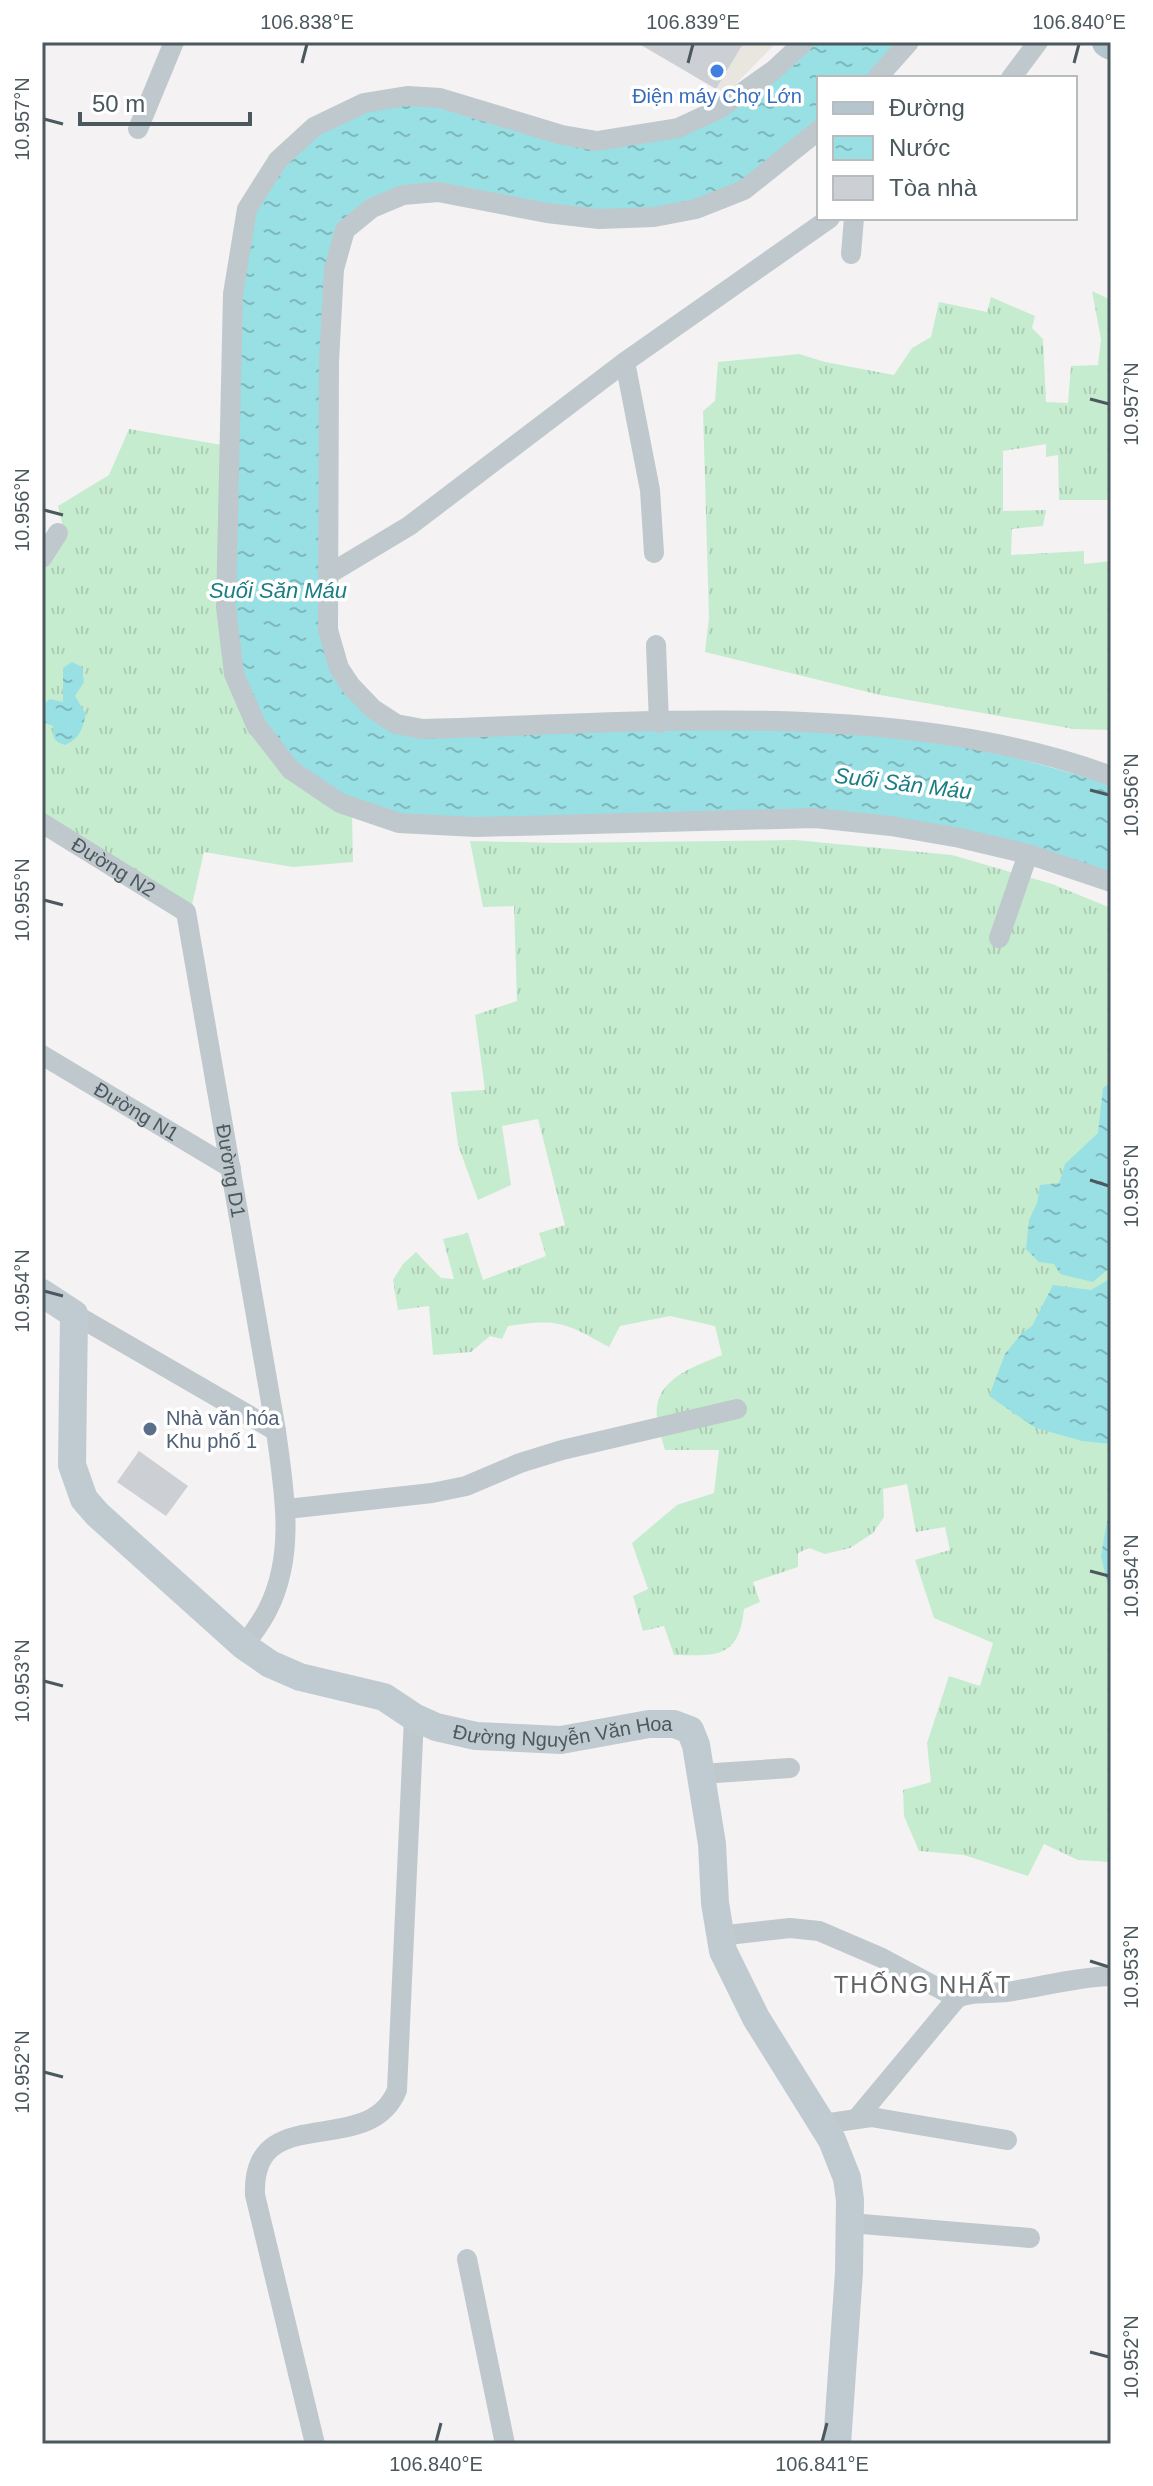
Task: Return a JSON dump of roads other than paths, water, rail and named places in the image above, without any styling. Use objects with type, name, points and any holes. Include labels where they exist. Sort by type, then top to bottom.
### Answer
[{"type":"street","points":[[138,129],[174,42]]},
{"type":"street","points":[[804,42],[774,70],[719,109],[678,128],[597,141],[562,135],[440,98],[407,96],[364,103],[314,127],[278,160],[247,209],[233,294],[226,607],[234,674],[256,725],[291,770],[340,803],[399,823],[476,827],[815,818],[891,826],[960,838],[1028,854],[1111,882]]},
{"type":"street","points":[[879,76],[909,42]]},
{"type":"street","points":[[1012,76],[1038,42]]},
{"type":"street","points":[[817,132],[744,190],[696,209],[654,217],[599,219],[547,213],[438,192],[403,195],[372,208],[345,230],[334,269],[329,361],[328,630],[339,668],[373,709],[396,724],[423,729],[742,721],[867,726],[970,739],[1111,776]]},
{"type":"street","points":[[329,574],[409,526],[625,362],[827,220]]},
{"type":"street","points":[[851,254],[854,220]]},
{"type":"street","points":[[625,362],[650,490],[654,553]]},
{"type":"street","points":[[42,558],[58,533]]},
{"type":"street","points":[[656,645],[659,723]]},
{"type":"street","name":"Đường N2","points":[[42,823],[186,912]]},
{"type":"street","points":[[999,938],[1028,854]]},
{"type":"street","name":"Đường D1","points":[[186,912],[287,1509],[285,1553],[278,1585],[267,1611],[244,1646]]},
{"type":"street","name":"Đường N1","points":[[42,1055],[231,1168]]},
{"type":"street","points":[[42,1293],[276,1431]]},
{"type":"street","name":"Đường Nguyễn Văn Hoa","points":[[74,1314],[72,1465],[84,1499],[244,1646],[285,1671],[373,1693],[414,1717],[448,1731],[525,1740],[561,1740],[649,1724],[674,1724],[690,1730],[696,1745],[712,1844],[719,1936],[723,1951],[756,2018],[823,2124],[847,2178],[850,2223],[837,2444]]},
{"type":"street","points":[[287,1509],[432,1493],[562,1450],[737,1409]]},
{"type":"street","points":[[315,2444],[255,2195],[255,2183],[260,2160],[274,2144],[369,2122],[387,2109],[397,2090],[414,1717]]},
{"type":"street","points":[[701,1774],[790,1768]]},
{"type":"street","points":[[719,1936],[790,1928],[819,1931],[882,1958],[957,1998]]},
{"type":"street","points":[[858,2117],[957,1998],[972,1992],[999,1993],[1111,1976]]},
{"type":"street","points":[[823,2124],[858,2117],[1007,2140]]},
{"type":"street","points":[[850,2223],[1030,2238]]},
{"type":"street","points":[[467,2259],[505,2444]]},
{"type":"water","name":"Suối Săn Máu","points":[[815,42],[898,42],[868,76],[817,76],[817,122],[740,183],[694,202],[654,209],[599,211],[549,206],[437,183],[338,225],[321,632],[393,732],[743,727],[867,735],[950,744],[1017,758],[1111,784],[1111,873],[957,829],[402,816],[345,797],[297,764],[263,722],[242,672],[234,608],[241,296],[255,212],[285,166],[318,134],[367,110],[409,105],[438,106],[561,143],[681,137],[781,76]]},
{"type":"water","points":[[72,662],[82,667],[84,682],[75,696],[86,714],[80,733],[65,745],[54,738],[53,726],[42,722],[42,705],[50,699],[63,702],[63,668]]},
{"type":"water","points":[[1111,1082],[1111,1267],[1093,1282],[1060,1274],[1054,1264],[1039,1262],[1026,1249],[1029,1220],[1037,1203],[1040,1185],[1059,1183],[1065,1164],[1098,1133],[1103,1088]]},
{"type":"water","points":[[1111,1278],[1111,1444],[1082,1441],[1036,1428],[989,1396],[1005,1354],[1032,1326],[1053,1285],[1091,1290]]},
{"type":"water","points":[[1111,1498],[1111,1599],[1101,1556]]},
{"type":"place","name":"Điện máy Chợ Lớn","points":[[717,71]]},
{"type":"place","name":"Nhà văn hóa Khu phố 1","points":[[150,1429]]},
{"type":"district","name":"THỐNG NHẤT","points":[[923,1985]]}]
